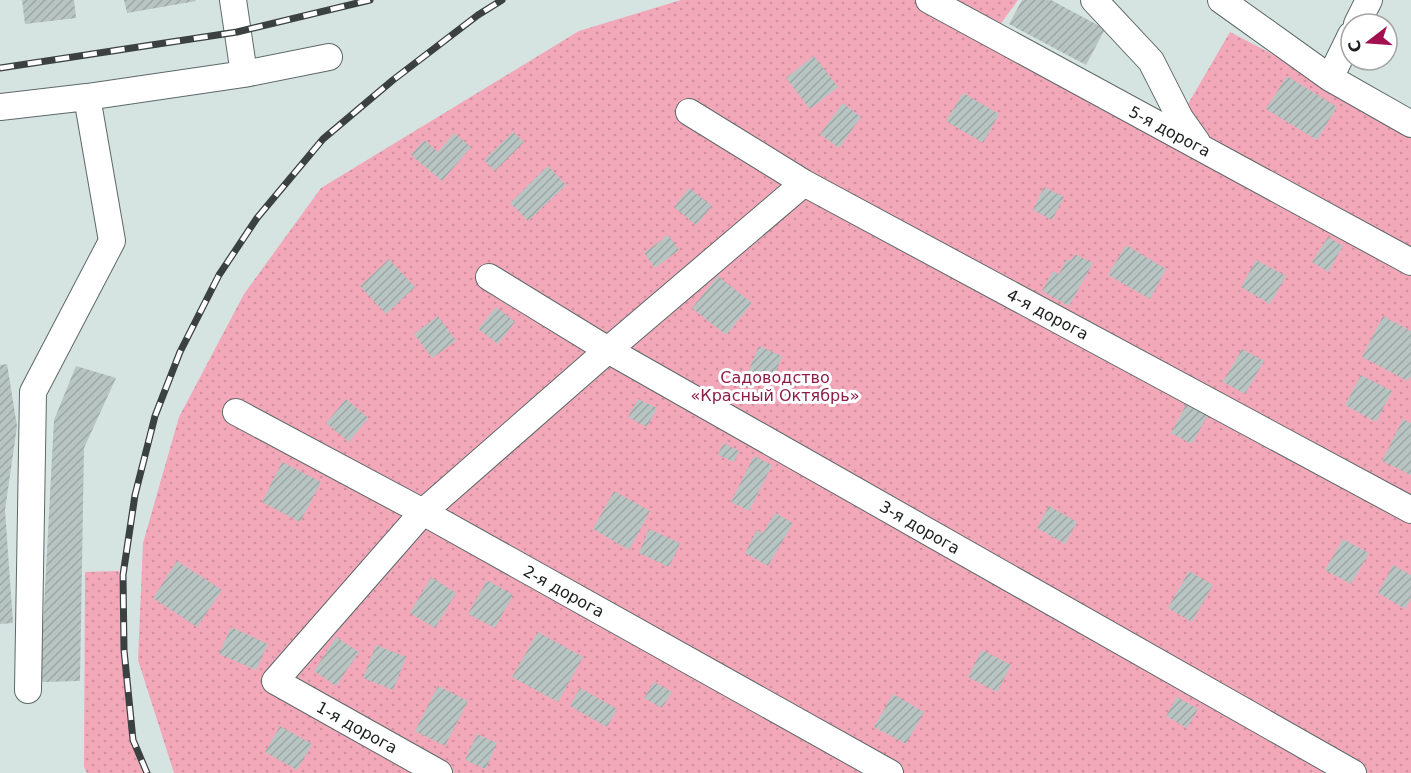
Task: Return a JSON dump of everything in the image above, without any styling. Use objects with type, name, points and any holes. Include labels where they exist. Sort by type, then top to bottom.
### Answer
[{"type":"street","points":[[233,0],[244,74]]},
{"type":"street","name":"5-я дорога","points":[[929,0],[1411,262]]},
{"type":"street","points":[[1094,0],[1151,61],[1180,118],[1202,148]]},
{"type":"street","points":[[1221,0],[1330,78],[1411,124]]},
{"type":"street","points":[[0,107],[244,74],[329,57]]},
{"type":"street","points":[[1330,78],[1339,60]]},
{"type":"street","points":[[28,690],[33,392],[112,241],[87,97]]},
{"type":"street","name":"4-я дорога","points":[[689,112],[804,183],[1411,510]]},
{"type":"street","points":[[423,512],[804,183]]},
{"type":"street","name":"3-я дорога","points":[[489,277],[608,350],[1353,773]]},
{"type":"street","name":"2-я дорога","points":[[236,412],[423,512],[890,773]]},
{"type":"street","name":"1-я дорога","points":[[423,512],[275,681],[439,773]]},
{"type":"green space","name":"Садоводство «Красный Октябрь»","points":[[681,0],[1018,0],[997,29],[1174,128],[1230,32],[1362,101],[1411,132],[1411,773],[174,773],[138,660],[143,543],[179,417],[244,294],[321,188],[579,31]]},
{"type":"green space","points":[[119,571],[130,741],[143,773],[87,773],[84,767],[85,572]]},
{"type":"building","points":[[22,0],[74,0],[76,18],[25,24]]},
{"type":"building","points":[[124,0],[195,0],[196,1],[127,13]]},
{"type":"building","points":[[1022,0],[1051,0],[1105,29],[1086,65],[1009,24]]},
{"type":"building","points":[[814,56],[838,87],[810,109],[786,78]]},
{"type":"building","points":[[1287,76],[1337,107],[1317,140],[1266,109]]},
{"type":"building","points":[[963,93],[999,114],[983,143],[946,121]]},
{"type":"building","points":[[843,103],[861,117],[839,148],[820,134]]},
{"type":"building","points":[[513,132],[524,142],[495,171],[484,160]]},
{"type":"building","points":[[454,133],[471,147],[442,181],[411,155],[424,140],[438,152]]},
{"type":"building","points":[[548,166],[566,185],[528,221],[510,203]]},
{"type":"building","points":[[1044,187],[1064,197],[1052,220],[1033,210]]},
{"type":"building","points":[[689,188],[712,206],[696,225],[674,207]]},
{"type":"building","points":[[668,235],[679,250],[655,268],[644,253]]},
{"type":"building","points":[[1328,237],[1343,246],[1328,272],[1312,262]]},
{"type":"building","points":[[1126,245],[1166,269],[1150,299],[1108,275]]},
{"type":"building","points":[[1075,254],[1093,263],[1069,306],[1042,291],[1053,271],[1059,274],[1067,259],[1071,261]]},
{"type":"building","points":[[389,259],[415,287],[386,314],[360,286]]},
{"type":"building","points":[[1256,260],[1286,276],[1270,304],[1241,287]]},
{"type":"building","points":[[718,276],[752,303],[726,335],[692,308]]},
{"type":"building","points":[[496,307],[515,322],[498,344],[478,329]]},
{"type":"building","points":[[438,316],[456,341],[432,358],[414,334]]},
{"type":"building","points":[[1383,316],[1411,331],[1411,376],[1408,381],[1362,357]]},
{"type":"building","points":[[759,346],[782,356],[771,384],[747,374]]},
{"type":"building","points":[[1242,349],[1264,361],[1245,394],[1223,382]]},
{"type":"building","points":[[7,364],[17,426],[5,510],[13,623],[0,624],[0,365]]},
{"type":"building","points":[[76,366],[116,378],[84,448],[80,681],[40,682],[54,420]]},
{"type":"building","points":[[1361,375],[1392,391],[1376,422],[1345,405]]},
{"type":"building","points":[[346,399],[368,418],[349,442],[326,423]]},
{"type":"building","points":[[638,399],[657,408],[647,427],[628,417]]},
{"type":"building","points":[[1189,399],[1210,411],[1192,444],[1171,433]]},
{"type":"building","points":[[1403,419],[1411,423],[1411,475],[1382,461]]},
{"type":"building","points":[[723,443],[739,451],[734,462],[718,455]]},
{"type":"building","points":[[754,456],[772,465],[749,511],[731,502]]},
{"type":"building","points":[[282,462],[321,482],[300,522],[262,502]]},
{"type":"building","points":[[614,491],[650,511],[629,550],[593,529]]},
{"type":"building","points":[[1049,506],[1077,522],[1065,544],[1037,528]]},
{"type":"building","points":[[775,513],[793,523],[768,566],[745,553],[757,530],[763,533]]},
{"type":"building","points":[[649,529],[680,543],[669,567],[639,553]]},
{"type":"building","points":[[1343,539],[1369,553],[1351,584],[1325,570]]},
{"type":"building","points":[[177,561],[222,590],[197,627],[153,598]]},
{"type":"building","points":[[1393,565],[1411,575],[1411,598],[1405,609],[1378,593]]},
{"type":"building","points":[[1189,571],[1213,585],[1192,622],[1168,608]]},
{"type":"building","points":[[431,577],[456,593],[435,628],[410,613]]},
{"type":"building","points":[[487,580],[513,595],[495,628],[468,614]]},
{"type":"building","points":[[231,627],[268,644],[256,670],[219,654]]},
{"type":"building","points":[[538,632],[583,657],[558,702],[512,677]]},
{"type":"building","points":[[336,637],[359,652],[336,686],[314,671]]},
{"type":"building","points":[[376,645],[406,657],[393,690],[363,678]]},
{"type":"building","points":[[982,650],[1011,665],[997,692],[968,677]]},
{"type":"building","points":[[654,682],[672,692],[662,708],[644,698]]},
{"type":"building","points":[[438,686],[468,701],[445,746],[415,731]]},
{"type":"building","points":[[580,688],[617,709],[607,727],[570,706]]},
{"type":"building","points":[[893,694],[924,712],[906,744],[874,727]]},
{"type":"building","points":[[1177,697],[1198,709],[1187,728],[1166,716]]},
{"type":"building","points":[[280,726],[312,744],[297,770],[265,752]]},
{"type":"building","points":[[477,734],[497,743],[486,769],[465,760]]},
{"type":"railway","points":[[0,68],[237,32],[370,0]]},
{"type":"railway","points":[[147,773],[133,740],[124,650],[123,575],[135,495],[155,416],[180,352],[219,275],[257,218],[323,139],[393,80],[478,15],[502,0]]}]
